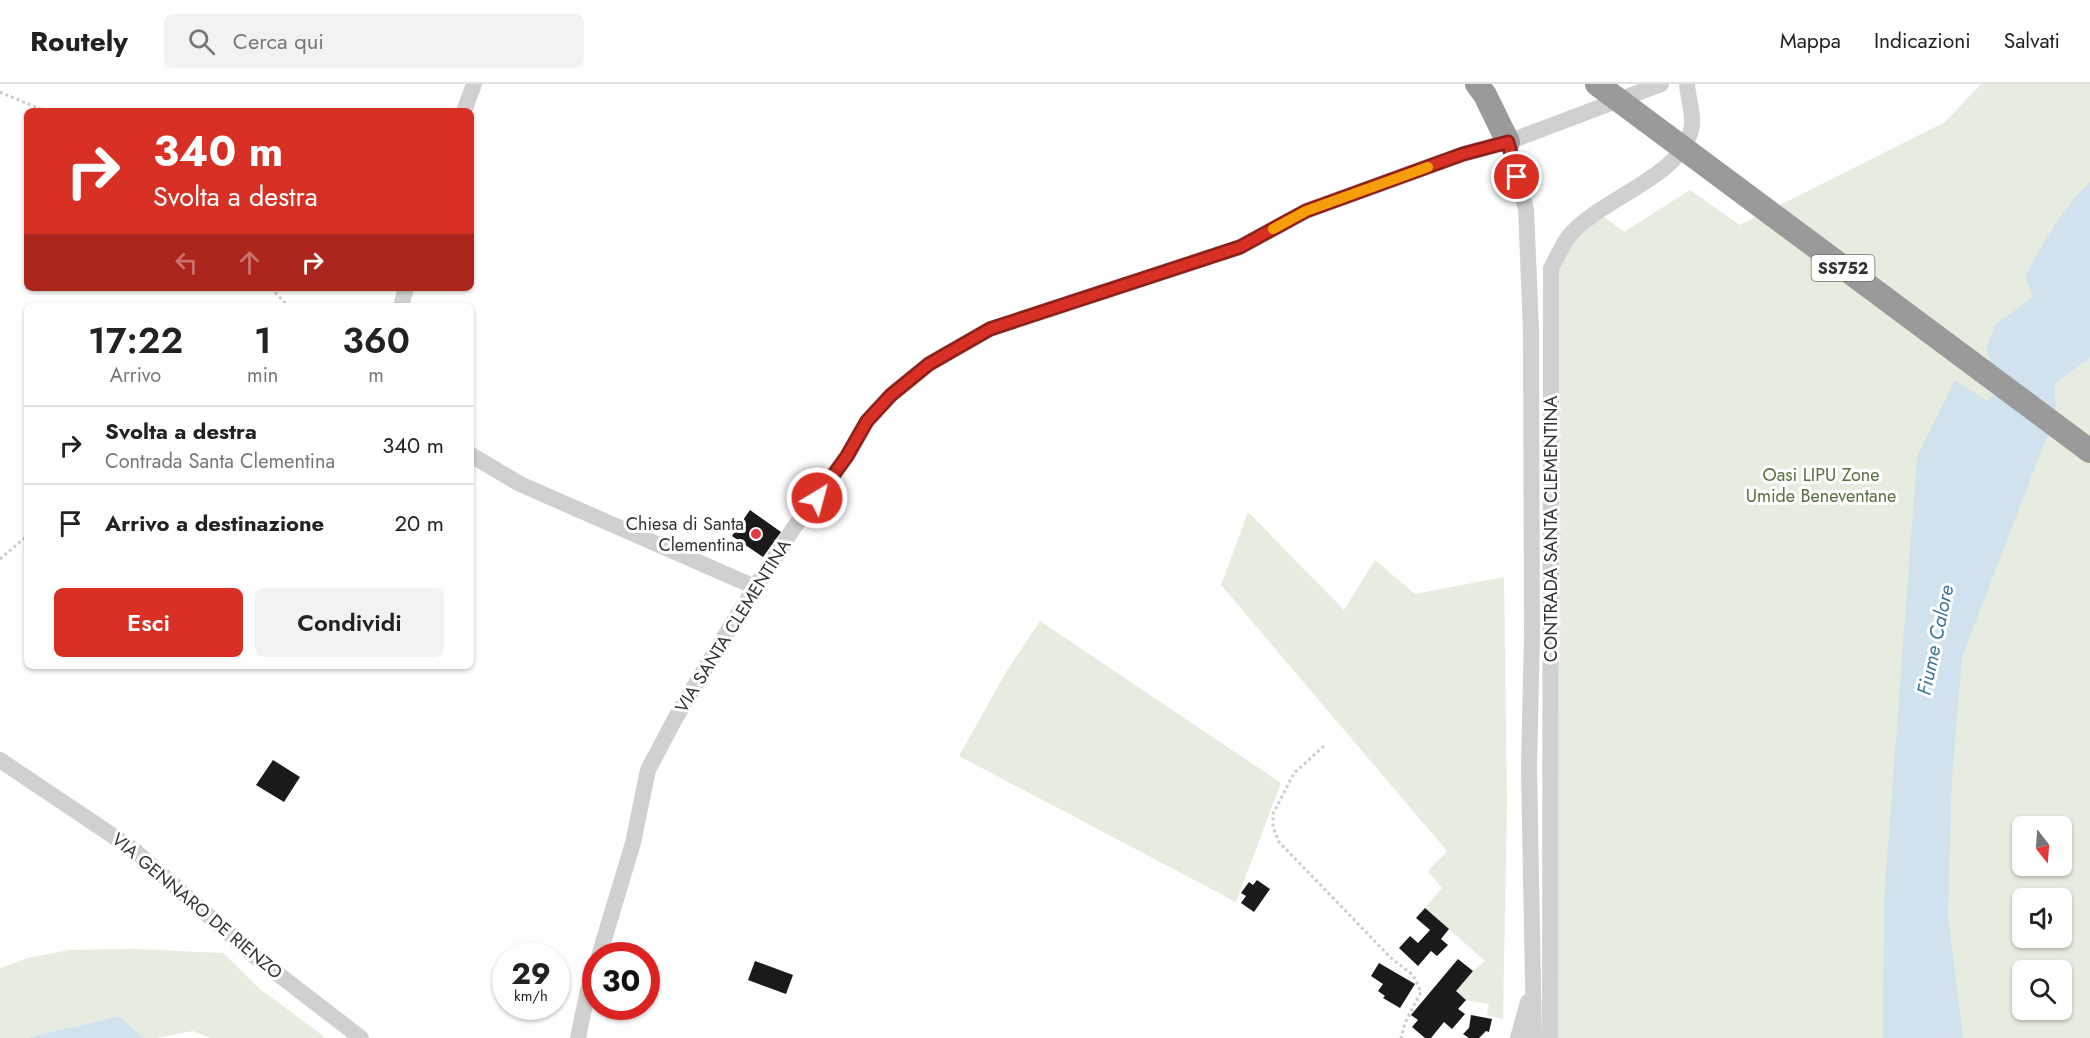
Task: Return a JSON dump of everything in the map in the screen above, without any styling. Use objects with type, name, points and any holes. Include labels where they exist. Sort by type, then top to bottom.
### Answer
[{"type":"highway","points":[[1477,84],[1485,95],[1508,142]]},
{"type":"highway","name":"SS752","points":[[1597,84],[2090,451]]},
{"type":"street","points":[[465,108],[474,84]]},
{"type":"street","name":"VIA SANTA CLEMENTINA","points":[[603,942],[633,843],[648,770],[676,717],[754,587],[847,456],[867,421],[891,395],[929,364],[990,329],[1240,247],[1306,211],[1463,154],[1508,142],[1661,84]]},
{"type":"street","name":"CONTRADA SANTA CLEMENTINA","points":[[1550,1038],[1551,268],[1569,236],[1618,197],[1669,166],[1686,144],[1692,124],[1687,84]]},
{"type":"street","name":"CONTRADA SANTA CLEMENTINA","points":[[1508,142],[1526,209],[1531,329],[1532,633],[1529,766],[1534,1038]]},
{"type":"street","points":[[474,457],[520,484],[754,587]]},
{"type":"street","name":"VIA GENNARO DE RIENZO","points":[[0,760],[134,850],[252,954],[361,1038]]},
{"type":"street","points":[[1518,1038],[1532,987]]},
{"type":"street","points":[[578,1038],[582,1018]]},
{"type":"path","points":[[0,92],[38,108]]},
{"type":"path","points":[[274,291],[285,303]]},
{"type":"path","points":[[0,559],[24,539]]},
{"type":"path","points":[[1324,746],[1294,773],[1273,814],[1272,826],[1278,842],[1391,958],[1413,975],[1421,992],[1405,1023],[1401,1038]]},
{"type":"green space","name":"Oasi LIPU Zone Umide Beneventane","points":[[1981,84],[2090,84],[2090,1038],[1552,1038],[1550,276],[1566,244],[1603,216],[1624,232],[1690,190],[1740,225],[1945,122]]},
{"type":"green space","points":[[1248,512],[1344,610],[1375,560],[1415,594],[1504,577],[1507,803],[1503,1019],[1487,1015],[1489,1004],[1466,1000],[1456,991],[1485,961],[1425,908],[1442,888],[1428,871],[1447,851],[1221,585]]},
{"type":"green space","points":[[1040,621],[1281,783],[1236,902],[959,756],[1005,674]]},
{"type":"green space","points":[[133,949],[223,953],[260,989],[326,1038],[210,1038],[193,1031],[157,1038],[144,1038],[119,1016],[27,1038],[0,1038],[0,968],[28,958],[69,950]]},
{"type":"water","name":"Fiume Calore","points":[[2090,182],[2090,357],[2055,384],[2056,427],[2046,439],[1962,657],[1952,778],[1948,915],[1963,1038],[1883,1038],[1884,900],[1917,457],[1955,380],[1987,401],[2000,388],[1986,348],[1996,324],[2033,297],[2025,276],[2062,214]]},
{"type":"water","points":[[119,1016],[144,1038],[27,1038]]},
{"type":"building","name":"Chiesa di Santa Clementina","points":[[750,510],[781,532],[763,557],[732,536]]},
{"type":"building","points":[[273,760],[300,777],[284,802],[256,785]]},
{"type":"building","points":[[1257,880],[1270,889],[1254,912],[1241,903],[1246,896],[1241,893],[1249,882],[1253,885]]},
{"type":"building","points":[[1425,908],[1449,929],[1441,939],[1448,945],[1437,956],[1431,951],[1418,966],[1399,948],[1410,936],[1418,943],[1430,930],[1416,918]]},
{"type":"building","points":[[1458,959],[1473,971],[1456,991],[1466,1000],[1458,1009],[1465,1014],[1452,1029],[1444,1022],[1431,1038],[1425,1038],[1412,1027],[1418,1020],[1411,1015]]},
{"type":"building","points":[[755,961],[793,975],[786,994],[748,980]]},
{"type":"building","points":[[1379,963],[1415,984],[1400,1008],[1383,998],[1385,996],[1378,991],[1383,984],[1371,976]]},
{"type":"building","points":[[1471,1015],[1492,1019],[1489,1032],[1486,1031],[1479,1038],[1469,1038],[1463,1034],[1469,1028]]},
{"type":"slow traffic","points":[[1273,229],[1306,211],[1428,167]]},
{"type":"place","name":"Chiesa di Santa Clementina","points":[[756,534]]},
{"type":"route","points":[[817,498],[847,456],[867,421],[891,395],[929,364],[990,329],[1240,247],[1306,211],[1463,154],[1508,142],[1517,177]]}]
